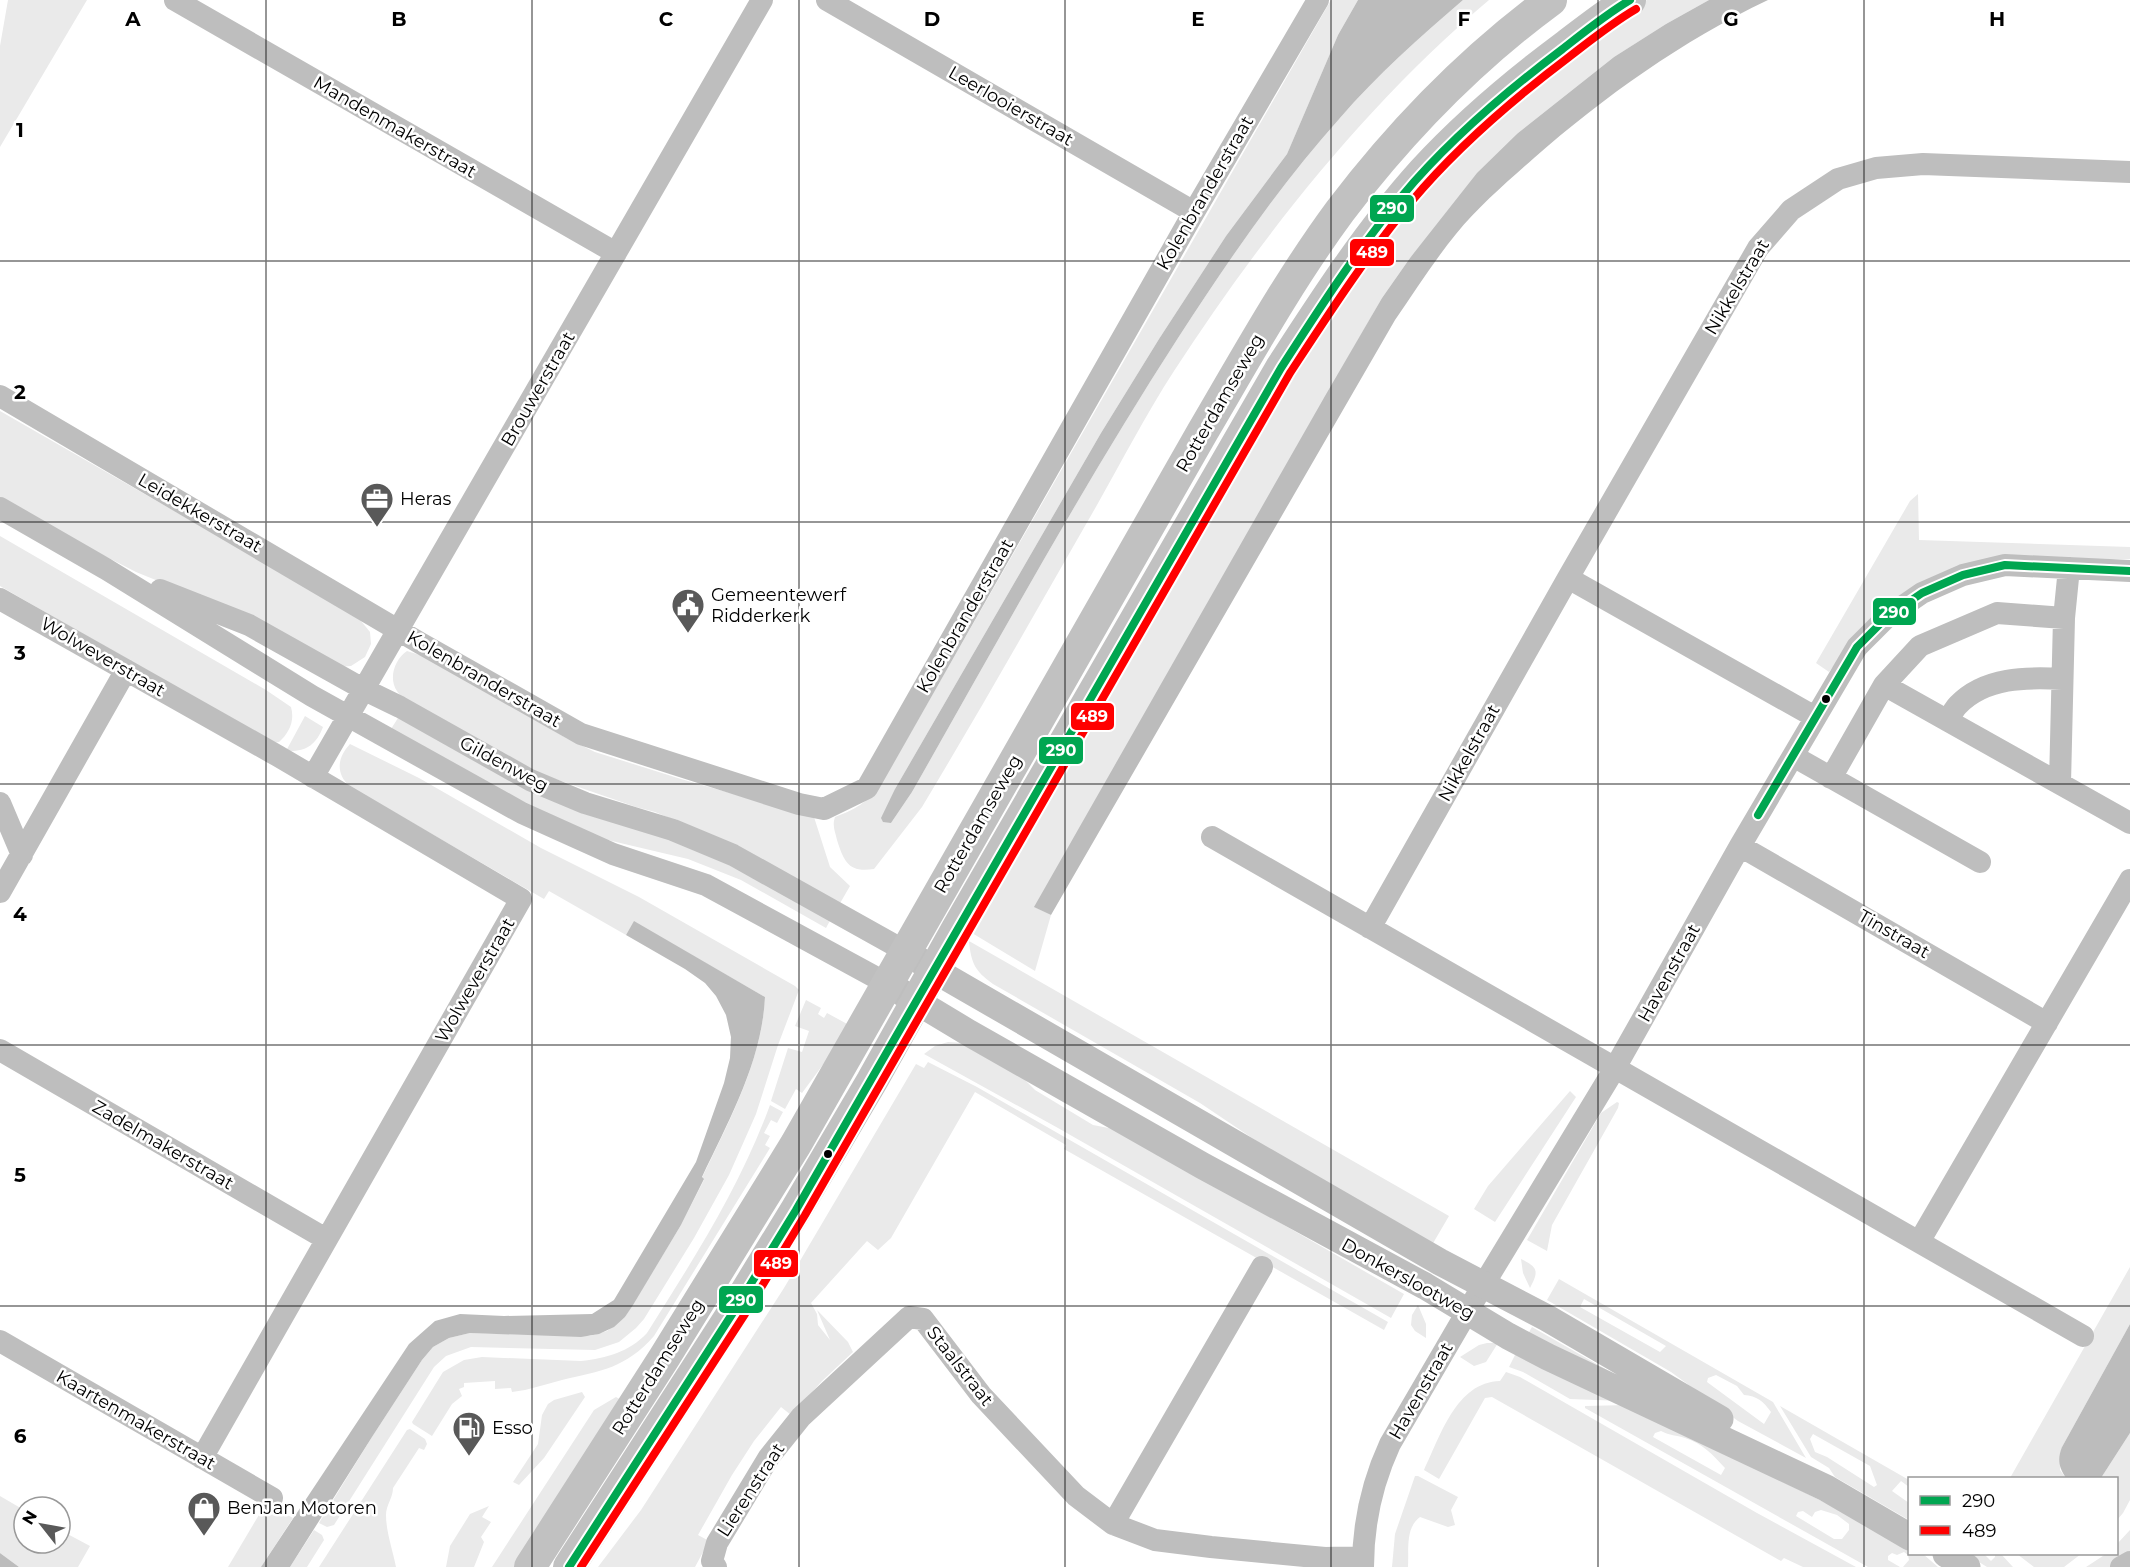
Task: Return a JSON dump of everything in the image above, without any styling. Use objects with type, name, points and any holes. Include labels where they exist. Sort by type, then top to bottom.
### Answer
[{"type":"main road","name":"Rotterdamseweg","points":[[531,1567],[729,1254],[796,1143],[1203,430],[1261,332],[1313,251],[1340,212],[1397,141],[1452,84],[1521,22],[1551,0]]},
{"type":"main road","name":"Rotterdamseweg","points":[[569,1567],[760,1269],[872,1081],[1275,378],[1331,291],[1390,211],[1466,129],[1526,75],[1630,0]]},
{"type":"street","name":"Mandenmakerstraat","points":[[175,0],[616,253]]},
{"type":"street","name":"Brouwerstraat","points":[[313,777],[762,0]]},
{"type":"street","name":"Leerlooierstraat","points":[[827,0],[1194,212]]},
{"type":"street","name":"Kolenbranderstraat","points":[[399,631],[581,734],[799,804],[824,809],[867,788],[1194,212],[1318,0]]},
{"type":"street","name":"Nikkelstraat","points":[[1370,928],[1758,248],[1791,210],[1838,179],[1876,168],[1923,164],[2130,172]]},
{"type":"street","name":"Leidekkerstraat","points":[[0,396],[399,631]]},
{"type":"street","name":"Gildenweg","points":[[0,508],[106,569],[349,717],[522,813],[613,854],[706,885],[886,983]]},
{"type":"street","name":"Havenstraat","points":[[1363,1562],[1366,1520],[1380,1466],[1401,1425],[1467,1311],[1615,1068],[1740,846],[1857,648],[1887,617],[1922,592],[1963,575],[2005,566],[2130,571]]},
{"type":"street","points":[[2060,783],[2064,618],[2069,568]]},
{"type":"street","name":"Gildenweg","points":[[106,569],[249,625],[530,780],[560,794],[673,830],[733,855],[905,951]]},
{"type":"street","points":[[1568,578],[1815,717]]},
{"type":"street","name":"Wolweverstraat","points":[[0,599],[313,777],[521,899],[202,1458]]},
{"type":"street","points":[[1831,778],[1884,685],[1920,646],[1997,613],[2064,618]]},
{"type":"street","points":[[0,892],[126,670]]},
{"type":"street","points":[[1948,721],[1959,704],[1980,690],[2004,681],[2026,677],[2062,679]]},
{"type":"street","points":[[1884,685],[2130,823]]},
{"type":"street","points":[[1793,756],[1980,862]]},
{"type":"street","points":[[0,803],[21,855]]},
{"type":"street","points":[[1212,837],[2083,1336]]},
{"type":"street","name":"Tinstraat","points":[[1740,846],[2047,1023]]},
{"type":"street","points":[[1919,1242],[2130,880]]},
{"type":"street","name":"Donkerslootweg","points":[[905,951],[934,970],[1410,1244],[1532,1310],[1710,1414],[1821,1475],[1908,1530]]},
{"type":"street","name":"Donkerslootweg","points":[[886,983],[1141,1131],[1416,1281],[1548,1357],[1826,1488],[1908,1536]]},
{"type":"street","name":"Zadelmakerstraat","points":[[3,1059],[326,1239]]},
{"type":"street","points":[[1113,1524],[1262,1267]]},
{"type":"street","name":"Staalstraat","points":[[801,1417],[909,1317],[923,1319],[981,1395],[1076,1496],[1113,1524],[1211,1557],[1363,1562]]},
{"type":"street","name":"Kaartenmakerstraat","points":[[0,1341],[272,1498]]},
{"type":"street","name":"Lierenstraat","points":[[716,1567],[712,1561],[717,1543],[769,1457],[801,1417]]},
{"type":"street","points":[[1934,1555],[1950,1567]]},
{"type":"street","points":[[1948,1555],[1967,1567]]},
{"type":"street","points":[[2121,1567],[2130,1562]]},
{"type":"shaded area","points":[[8,0],[87,0],[0,147],[0,46]]},
{"type":"shaded area","points":[[1331,0],[1358,0],[1338,35],[1287,154],[1226,236],[1101,433],[895,789],[891,823],[912,792],[1042,563],[1143,393],[1255,225],[1296,170],[1354,102],[1415,42],[1463,0],[1489,0],[1400,83],[1358,128],[1318,174],[1243,271],[1154,404],[922,807],[874,869],[853,867],[845,860],[840,848],[834,828],[835,817],[860,805],[880,786]]},
{"type":"shaded area","points":[[1358,0],[1463,0],[1399,57],[1354,102],[1296,170],[1235,252],[1109,449],[912,792],[891,823],[883,822],[881,818],[895,789],[1101,433],[1226,236],[1287,154],[1338,35]]},
{"type":"shaded area","points":[[1647,0],[1709,0],[1614,57],[1518,133],[1410,258],[1382,298],[1035,907],[1051,915],[1035,971],[972,933],[1339,297],[1457,153],[1625,14]]},
{"type":"shaded area","points":[[1709,0],[1768,0],[1705,33],[1645,71],[1588,113],[1494,194],[1456,234],[1440,255],[1395,320],[1051,915],[1034,907],[1325,396],[1382,298],[1410,258],[1477,173],[1518,133],[1614,57]]},
{"type":"shaded area","points":[[0,411],[357,616],[370,632],[371,644],[365,657],[351,666],[338,667],[249,618],[136,572],[0,497]]},
{"type":"shaded area","points":[[1918,494],[1919,540],[2130,547],[2130,559],[2061,559],[1919,583],[1891,601],[1865,624],[1829,672],[1816,663],[1910,501]]},
{"type":"shaded area","points":[[0,536],[266,690],[291,707],[292,722],[286,735],[279,742],[273,743],[0,586]]},
{"type":"shaded area","points":[[407,651],[432,659],[566,738],[595,752],[814,817],[830,867],[850,886],[839,905],[686,825],[655,812],[541,774],[408,702],[398,692],[393,680],[396,664]]},
{"type":"shaded area","points":[[305,716],[323,727],[320,733],[305,749],[286,751]]},
{"type":"shaded area","points":[[398,718],[687,841],[833,915],[826,928],[741,880],[688,859],[595,837],[519,807],[391,729]]},
{"type":"shaded area","points":[[350,744],[419,778],[541,848],[639,897],[799,990],[778,1045],[756,1114],[729,1175],[694,1238],[644,1319],[619,1342],[595,1350],[471,1347],[446,1356],[434,1367],[334,1525],[327,1527],[319,1523],[372,1437],[422,1360],[433,1347],[449,1338],[470,1333],[590,1336],[607,1331],[625,1317],[681,1225],[704,1180],[702,1178],[733,1113],[751,1067],[763,1021],[765,997],[634,922],[626,935],[549,891],[544,899],[349,786],[342,775],[340,765],[343,754]]},
{"type":"shaded area","points":[[634,921],[765,997],[763,1021],[751,1067],[733,1112],[702,1177],[704,1179],[681,1225],[633,1305],[614,1327],[599,1334],[581,1337],[470,1333],[449,1338],[433,1347],[422,1360],[290,1567],[261,1567],[409,1344],[435,1321],[460,1314],[504,1316],[592,1314],[614,1300],[696,1162],[724,1083],[730,1058],[731,1037],[726,1015],[716,996],[705,983],[626,935]]},
{"type":"shaded area","points":[[969,941],[1449,1216],[1432,1245],[1267,1148],[1200,1103],[993,984],[975,966]]},
{"type":"shaded area","points":[[806,1000],[821,1008],[818,1014],[824,1018],[827,1013],[849,1025],[839,1043],[802,1093],[796,1089],[785,1109],[771,1101],[788,1048],[802,1052],[809,1031],[795,1026]]},
{"type":"shaded area","points":[[948,1042],[964,1043],[1016,1071],[1035,1090],[1093,1125],[1119,1130],[1404,1294],[1391,1318],[924,1054],[935,1046]]},
{"type":"shaded area","points":[[928,1062],[977,1087],[1388,1322],[1384,1330],[1064,1149],[1066,1145],[975,1092],[891,1238],[878,1250],[867,1241],[811,1303],[817,1314],[818,1325],[830,1340],[817,1310],[848,1342],[853,1352],[791,1415],[781,1407],[754,1441],[698,1535],[709,1541],[695,1567],[598,1567],[641,1510],[784,1288],[916,1064],[924,1068]]},
{"type":"shaded area","points":[[1570,1091],[1576,1097],[1495,1222],[1474,1209],[1488,1186]]},
{"type":"shaded area","points":[[1617,1102],[1619,1103],[1618,1108],[1552,1225],[1547,1251],[1527,1240],[1601,1113]]},
{"type":"shaded area","points":[[770,1105],[783,1112],[777,1123],[771,1120],[764,1133],[770,1136],[765,1145],[770,1148],[654,1336],[644,1347],[612,1367],[525,1390],[512,1392],[511,1388],[495,1389],[495,1381],[464,1383],[464,1387],[459,1389],[462,1396],[452,1404],[432,1436],[413,1424],[412,1422],[443,1372],[464,1360],[482,1357],[581,1361],[617,1353],[640,1340],[647,1333],[681,1278],[730,1194]]},
{"type":"shaded area","points":[[1521,1259],[1534,1267],[1536,1273],[1530,1288],[1523,1273]]},
{"type":"shaded area","points":[[2130,1267],[2130,1324],[2062,1447],[2060,1470],[2065,1477],[2011,1477]]},
{"type":"shaded area","points":[[1559,1279],[1773,1402],[1806,1458],[1738,1421],[1671,1372],[1547,1300]],"holes":[[[1584,1299],[1666,1346],[1660,1352],[1580,1307]],[[1716,1375],[1737,1386],[1744,1395],[1756,1398],[1765,1405],[1771,1412],[1764,1424],[1707,1382],[1708,1378]]]},
{"type":"shaded area","points":[[1418,1305],[1426,1324],[1426,1338],[1415,1331],[1411,1325],[1412,1315]]},
{"type":"shaded area","points":[[2130,1324],[2130,1433],[2102,1477],[2066,1477],[2059,1463],[2062,1447]]},
{"type":"shaded area","points":[[1532,1327],[1637,1387],[1525,1339]]},
{"type":"shaded area","points":[[1498,1343],[1486,1362],[1474,1366],[1460,1357],[1479,1345]]},
{"type":"shaded area","points":[[1518,1349],[1622,1401],[1570,1399],[1523,1372],[1509,1367]]},
{"type":"shaded area","points":[[1506,1372],[1520,1377],[1856,1567],[1803,1567],[1784,1558],[1781,1561],[1492,1397],[1485,1398],[1439,1479],[1424,1470],[1443,1428],[1461,1401],[1472,1391],[1485,1384],[1500,1381]]},
{"type":"shaded area","points":[[582,1392],[585,1397],[544,1458],[519,1485],[513,1482],[538,1444],[542,1415],[548,1404]]},
{"type":"shaded area","points":[[616,1397],[623,1401],[516,1567],[492,1567],[594,1410]]},
{"type":"shaded area","points":[[1627,1405],[1908,1544],[1908,1555],[1904,1552],[1897,1555],[1892,1553],[1888,1556],[1888,1560],[1900,1567],[1868,1567],[1585,1406]],"holes":[[[1661,1431],[1691,1440],[1702,1446],[1725,1468],[1721,1475],[1653,1437],[1655,1433]],[[1821,1510],[1837,1515],[1849,1524],[1849,1530],[1842,1539],[1834,1539],[1796,1516],[1798,1512],[1803,1511],[1812,1517],[1815,1512]]]},
{"type":"shaded area","points":[[1780,1406],[1908,1479],[1908,1486],[1901,1481],[1892,1491],[1908,1502],[1908,1519],[1835,1477],[1829,1468],[1811,1457]],"holes":[[[1813,1434],[1870,1466],[1877,1485],[1874,1487],[1827,1457],[1815,1452],[1810,1439]]]},
{"type":"shaded area","points":[[410,1429],[425,1439],[427,1444],[424,1450],[419,1448],[393,1488],[387,1508],[387,1528],[396,1567],[319,1567],[407,1430]]},
{"type":"shaded area","points":[[2130,1433],[2130,1500],[2118,1519],[2118,1477],[2102,1477]]},
{"type":"shaded area","points":[[1415,1476],[1458,1497],[1451,1510],[1455,1525],[1448,1527],[1420,1517],[1410,1533],[1408,1567],[1392,1567],[1395,1534]]},
{"type":"shaded area","points":[[0,1496],[12,1503],[12,1555],[72,1555],[72,1536],[90,1546],[78,1567],[19,1567],[0,1553]]},
{"type":"shaded area","points":[[266,1503],[293,1518],[261,1567],[228,1567]]},
{"type":"shaded area","points":[[489,1506],[482,1517],[491,1522],[481,1537],[484,1542],[474,1567],[446,1567],[450,1546],[470,1514]]},
{"type":"shaded area","points":[[314,1530],[322,1535],[324,1540],[307,1567],[290,1567]]},
{"type":"shaded area","points":[[2130,1530],[2130,1552],[2110,1567],[2086,1567],[2104,1555],[2118,1555],[2118,1543]]},
{"type":"shaded area","points":[[0,1553],[19,1567],[0,1567]]},
{"type":"shaded area","points":[[1908,1555],[1924,1555],[1938,1567],[1903,1567],[1909,1560]]},
{"type":"shaded area","points":[[1968,1555],[1985,1555],[1991,1561],[1995,1555],[2002,1555],[2013,1567],[1987,1567]]},
{"type":"shaded area","points":[[2018,1555],[2080,1555],[2064,1567],[2034,1567]]},
{"type":"transit line","name":"290","points":[[569,1567],[736,1308],[796,1210],[1281,368],[1324,302],[1385,216],[1457,137],[1539,67],[1594,24],[1630,0]]},
{"type":"transit line","name":"489","points":[[581,1567],[745,1314],[805,1215],[1290,373],[1333,308],[1378,243],[1411,202],[1466,143],[1548,73],[1636,9]]},
{"type":"transit line","name":"290","points":[[1758,815],[1857,647],[1887,617],[1922,593],[1963,575],[2005,565],[2130,571]]},
{"type":"place","name":"Heras","points":[[377,528]]},
{"type":"place","name":"Gemeentewerf Ridderkerk","points":[[688,634]]},
{"type":"place","name":"Esso","points":[[469,1457]]},
{"type":"place","name":"BenJan Motoren","points":[[204,1537]]}]
